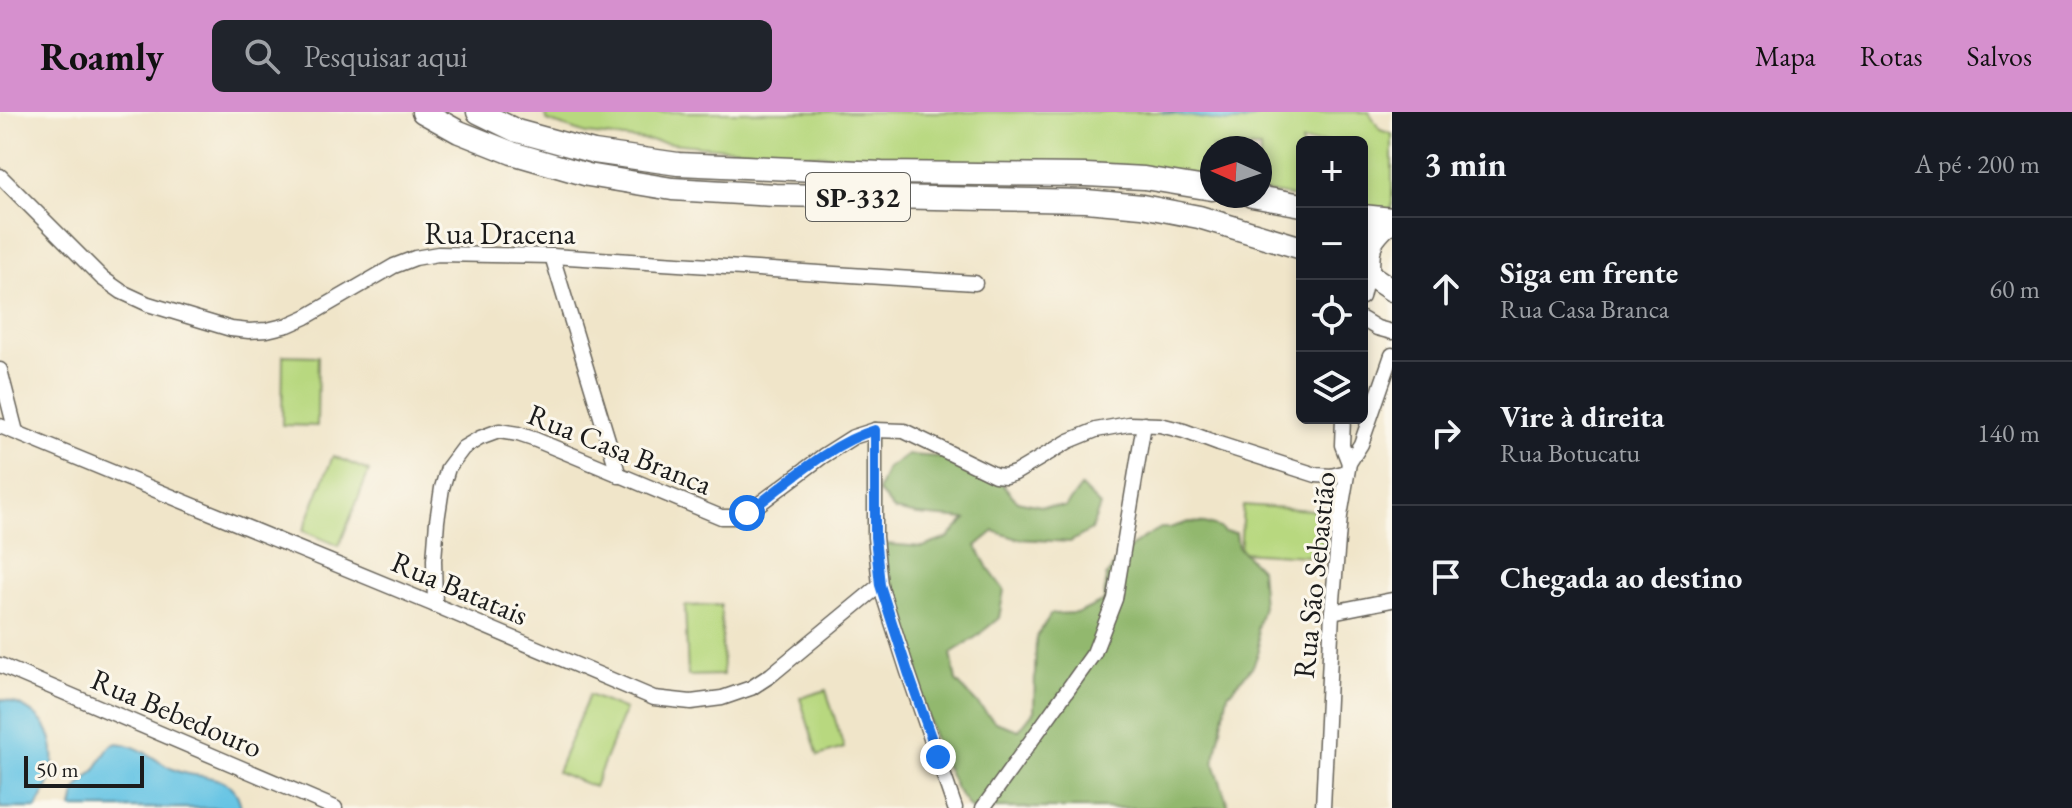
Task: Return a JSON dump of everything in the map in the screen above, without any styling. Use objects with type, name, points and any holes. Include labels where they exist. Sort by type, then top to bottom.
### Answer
[{"type":"main road","name":"SP-332","points":[[423,112],[459,132],[512,153],[588,175],[672,189],[775,195],[1086,201],[1142,206],[1199,217],[1296,246]]},
{"type":"main road","name":"SP-332","points":[[478,112],[517,131],[594,152],[678,164],[882,173],[1100,176],[1144,178],[1200,187]]},
{"type":"main road","points":[[1272,200],[1296,204]]},
{"type":"main road","points":[[1368,217],[1392,219]]},
{"type":"main road","points":[[1368,247],[1374,235],[1392,219]]},
{"type":"main road","points":[[1368,273],[1392,290]]},
{"type":"street","name":"Rua Dracena","points":[[0,176],[102,278],[122,292],[148,304],[231,329],[267,330],[288,325],[394,266],[438,254],[552,256],[975,283]]},
{"type":"street","points":[[552,256],[619,476]]},
{"type":"street","points":[[1368,323],[1392,332]]},
{"type":"street","name":"Rua São Sebastião","points":[[1323,808],[1332,612],[1340,516],[1348,468],[1361,444],[1392,355]]},
{"type":"street","points":[[0,370],[16,432]]},
{"type":"street","points":[[983,808],[1094,653],[1115,599],[1144,424]]},
{"type":"street","points":[[955,808],[880,585],[875,537],[875,430],[904,431],[995,475],[1005,476],[1096,430],[1120,425],[1160,425],[1316,475],[1331,476],[1348,468],[1342,445],[1343,424]]},
{"type":"street","name":"Rua Batatais","points":[[0,426],[654,698],[691,702],[722,698],[751,688],[880,585]]},
{"type":"street","name":"Rua Casa Branca","points":[[435,605],[434,560],[442,488],[448,468],[463,448],[480,438],[499,431],[518,434],[721,517],[736,517],[747,513],[853,437],[875,430]]},
{"type":"street","points":[[1332,612],[1392,600]]},
{"type":"street","name":"Rua Bebedouro","points":[[0,665],[335,808]]},
{"type":"green space","points":[[544,112],[1369,112],[1380,130],[1392,134],[1392,209],[1368,209],[1368,136],[1296,136],[1296,197],[1272,193],[1272,136],[1200,136],[1200,180],[1122,166],[964,162],[700,146],[586,134],[547,121]]},
{"type":"green space","points":[[283,355],[318,356],[317,426],[282,425]]},
{"type":"green space","points":[[908,455],[957,458],[1001,482],[1017,501],[1065,507],[1081,487],[1100,506],[1091,530],[1070,542],[1018,539],[994,531],[976,546],[1004,590],[999,618],[951,653],[956,681],[995,722],[1019,730],[1034,711],[1036,638],[1051,614],[1079,613],[1104,601],[1106,576],[1121,556],[1161,528],[1189,522],[1205,523],[1224,532],[1236,533],[1238,547],[1260,569],[1263,606],[1257,628],[1259,651],[1253,666],[1228,694],[1214,763],[1229,808],[970,808],[956,789],[935,741],[888,584],[874,559],[870,558],[885,544],[923,547],[948,538],[966,519],[894,510],[878,491],[887,468]]},
{"type":"green space","points":[[333,456],[369,471],[339,546],[303,531]]},
{"type":"green space","points":[[1243,505],[1324,511],[1321,557],[1240,552]]},
{"type":"green space","points":[[721,605],[723,675],[688,676],[685,606]]},
{"type":"green space","points":[[826,690],[844,748],[818,756],[800,698]]},
{"type":"green space","points":[[589,695],[625,710],[594,787],[557,772]]},
{"type":"water","points":[[1160,112],[1263,112],[1247,120],[1229,122]]},
{"type":"water","points":[[0,699],[26,708],[49,734],[52,773],[37,808],[0,808]]},
{"type":"water","points":[[117,743],[136,748],[180,772],[225,782],[236,793],[241,808],[72,808],[78,787],[95,770],[110,746]]},
{"type":"route","points":[[747,513],[823,456],[853,437],[875,430],[875,537],[880,585],[938,757]]}]
